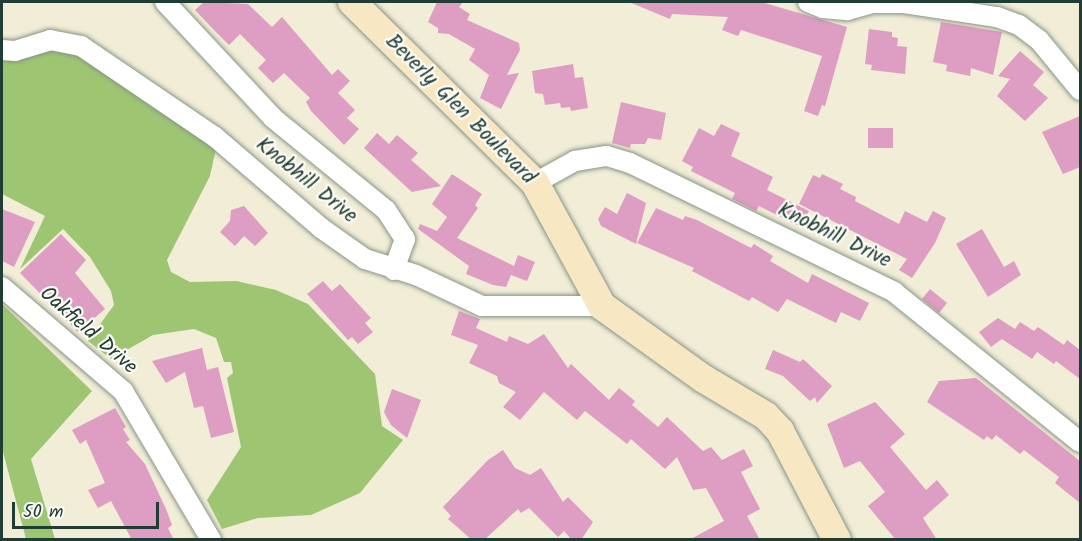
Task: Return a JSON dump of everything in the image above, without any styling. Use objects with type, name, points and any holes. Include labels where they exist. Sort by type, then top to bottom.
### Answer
[{"type":"main road","name":"Beverly Glen Boulevard","points":[[352,2],[535,183],[602,306],[704,380],[766,416],[780,431],[800,465],[837,540]]},
{"type":"street","points":[[165,2],[273,118],[386,210],[405,239],[394,270]]},
{"type":"street","points":[[808,2],[823,8],[848,10],[873,3],[904,3],[997,17],[1020,25],[1039,40],[1080,90]]},
{"type":"street","name":"Knobhill Drive","points":[[2,50],[15,51],[50,40],[81,46],[215,137],[321,228],[365,259],[394,270],[416,275],[482,306],[602,306]]},
{"type":"street","name":"Knobhill Drive","points":[[535,183],[575,161],[608,156],[630,163],[894,292],[1080,442]]},
{"type":"street","name":"Oakfield Drive","points":[[2,287],[123,391],[211,540]]},
{"type":"green space","points":[[58,48],[78,51],[217,144],[210,176],[167,260],[171,272],[190,282],[236,281],[276,290],[308,304],[375,374],[382,426],[403,440],[360,493],[311,515],[258,518],[222,529],[207,500],[241,447],[227,378],[233,373],[231,362],[224,362],[216,338],[194,329],[153,335],[111,359],[88,341],[114,305],[111,291],[90,257],[63,229],[20,269],[45,216],[2,194],[2,57]]},
{"type":"green space","points":[[2,304],[92,391],[31,459],[55,539],[26,539],[2,448]]},
{"type":"building","points":[[204,2],[248,4],[272,27],[282,17],[332,75],[338,69],[350,81],[338,93],[355,110],[347,118],[359,129],[344,145],[311,111],[306,102],[310,98],[284,73],[273,83],[258,68],[266,60],[240,34],[229,45],[214,30],[195,10]]},
{"type":"building","points":[[437,2],[463,2],[459,7],[470,14],[467,20],[519,43],[520,50],[507,75],[519,73],[501,109],[480,98],[489,75],[469,60],[475,49],[449,34],[438,33],[438,28],[428,22]]},
{"type":"building","points":[[629,2],[761,2],[847,27],[825,106],[822,105],[818,116],[804,111],[822,56],[741,30],[738,36],[722,30],[728,17],[672,14],[670,19]]},
{"type":"building","points":[[941,22],[1002,32],[993,75],[971,68],[970,76],[946,71],[947,65],[933,62]]},
{"type":"building","points":[[869,29],[892,32],[892,37],[898,38],[897,46],[907,47],[905,74],[871,70],[872,65],[865,64]]},
{"type":"building","points":[[1020,51],[1044,72],[1033,85],[1048,98],[1025,121],[997,96],[1010,79],[998,76]]},
{"type":"building","points":[[573,64],[575,78],[583,77],[588,108],[571,111],[570,107],[561,108],[560,103],[545,105],[543,94],[535,93],[532,71]]},
{"type":"building","points":[[621,102],[666,113],[661,140],[648,138],[645,144],[631,144],[630,148],[612,143]]},
{"type":"building","points":[[1080,116],[1080,167],[1063,174],[1042,132]]},
{"type":"building","points":[[721,124],[740,133],[731,156],[773,177],[767,190],[809,211],[801,227],[759,206],[756,211],[732,199],[735,193],[691,171],[693,167],[682,161],[699,128],[714,136]]},
{"type":"building","points":[[868,128],[893,128],[893,148],[868,148]]},
{"type":"building","points":[[377,133],[389,144],[397,135],[418,153],[411,160],[441,186],[412,192],[364,148]]},
{"type":"building","points":[[452,174],[482,194],[475,205],[478,208],[457,238],[514,266],[518,255],[535,262],[527,281],[511,275],[506,287],[493,285],[466,274],[469,266],[418,229],[420,224],[437,231],[447,217],[432,204]]},
{"type":"building","points":[[822,174],[843,184],[840,189],[856,197],[855,201],[899,224],[905,211],[927,222],[933,211],[946,218],[935,243],[912,278],[899,270],[907,259],[799,204],[813,175],[820,178]]},
{"type":"building","points":[[627,193],[646,203],[636,244],[601,226],[598,219],[605,207],[617,214]]},
{"type":"building","points":[[244,206],[268,233],[255,246],[244,236],[235,246],[220,232],[230,221],[231,210]]},
{"type":"building","points":[[656,208],[683,220],[685,216],[697,220],[751,248],[754,244],[773,256],[770,261],[808,283],[812,274],[869,303],[860,321],[841,312],[836,323],[787,299],[778,312],[752,297],[749,301],[692,271],[694,268],[637,243]]},
{"type":"building","points":[[2,209],[35,222],[14,267],[2,261]]},
{"type":"building","points":[[982,229],[1004,267],[1014,261],[1021,275],[988,297],[956,244]]},
{"type":"building","points":[[61,234],[86,260],[75,273],[105,309],[78,332],[20,273]]},
{"type":"building","points":[[323,281],[332,291],[340,284],[371,318],[365,323],[373,332],[358,344],[352,337],[348,340],[307,294]]},
{"type":"building","points":[[930,289],[947,303],[939,313],[922,299]]},
{"type":"building","points":[[459,311],[480,319],[476,328],[507,342],[509,336],[528,344],[544,334],[568,368],[571,364],[609,400],[619,388],[635,401],[632,405],[658,427],[667,417],[703,451],[711,447],[722,460],[744,449],[753,466],[741,472],[760,509],[747,516],[760,540],[689,540],[724,521],[706,488],[693,490],[677,457],[665,469],[631,439],[627,444],[585,411],[577,420],[544,392],[520,420],[503,407],[516,392],[499,383],[497,376],[469,363],[478,345],[451,335]]},
{"type":"building","points":[[998,318],[1015,329],[1020,322],[1034,331],[1038,327],[1064,345],[1067,340],[1080,350],[1080,379],[1056,361],[1054,364],[1037,352],[1032,359],[1002,339],[991,347],[979,332]]},
{"type":"building","points":[[202,348],[207,370],[218,367],[234,432],[211,438],[203,406],[194,408],[185,372],[166,383],[152,361]]},
{"type":"building","points":[[773,350],[800,362],[803,359],[832,386],[817,403],[815,397],[810,401],[783,376],[765,369]]},
{"type":"building","points":[[976,378],[1080,461],[1080,503],[1055,483],[1059,477],[1024,450],[1020,454],[996,435],[992,440],[987,436],[984,440],[927,402],[939,381]]},
{"type":"building","points":[[392,389],[421,400],[407,438],[391,425],[384,412]]},
{"type":"building","points":[[875,402],[905,434],[890,447],[926,490],[937,480],[949,495],[923,518],[937,540],[896,540],[868,506],[885,492],[860,461],[844,468],[827,424]]},
{"type":"building","points":[[115,408],[126,427],[123,429],[130,440],[126,442],[145,464],[166,509],[172,525],[168,528],[174,540],[132,540],[111,501],[98,508],[88,490],[105,483],[86,440],[80,444],[72,430]]},
{"type":"building","points":[[503,450],[515,468],[530,475],[541,468],[563,502],[568,497],[593,522],[581,540],[572,540],[564,531],[558,537],[529,508],[521,513],[518,509],[484,540],[472,540],[448,519],[451,516],[443,507],[488,460]]}]
